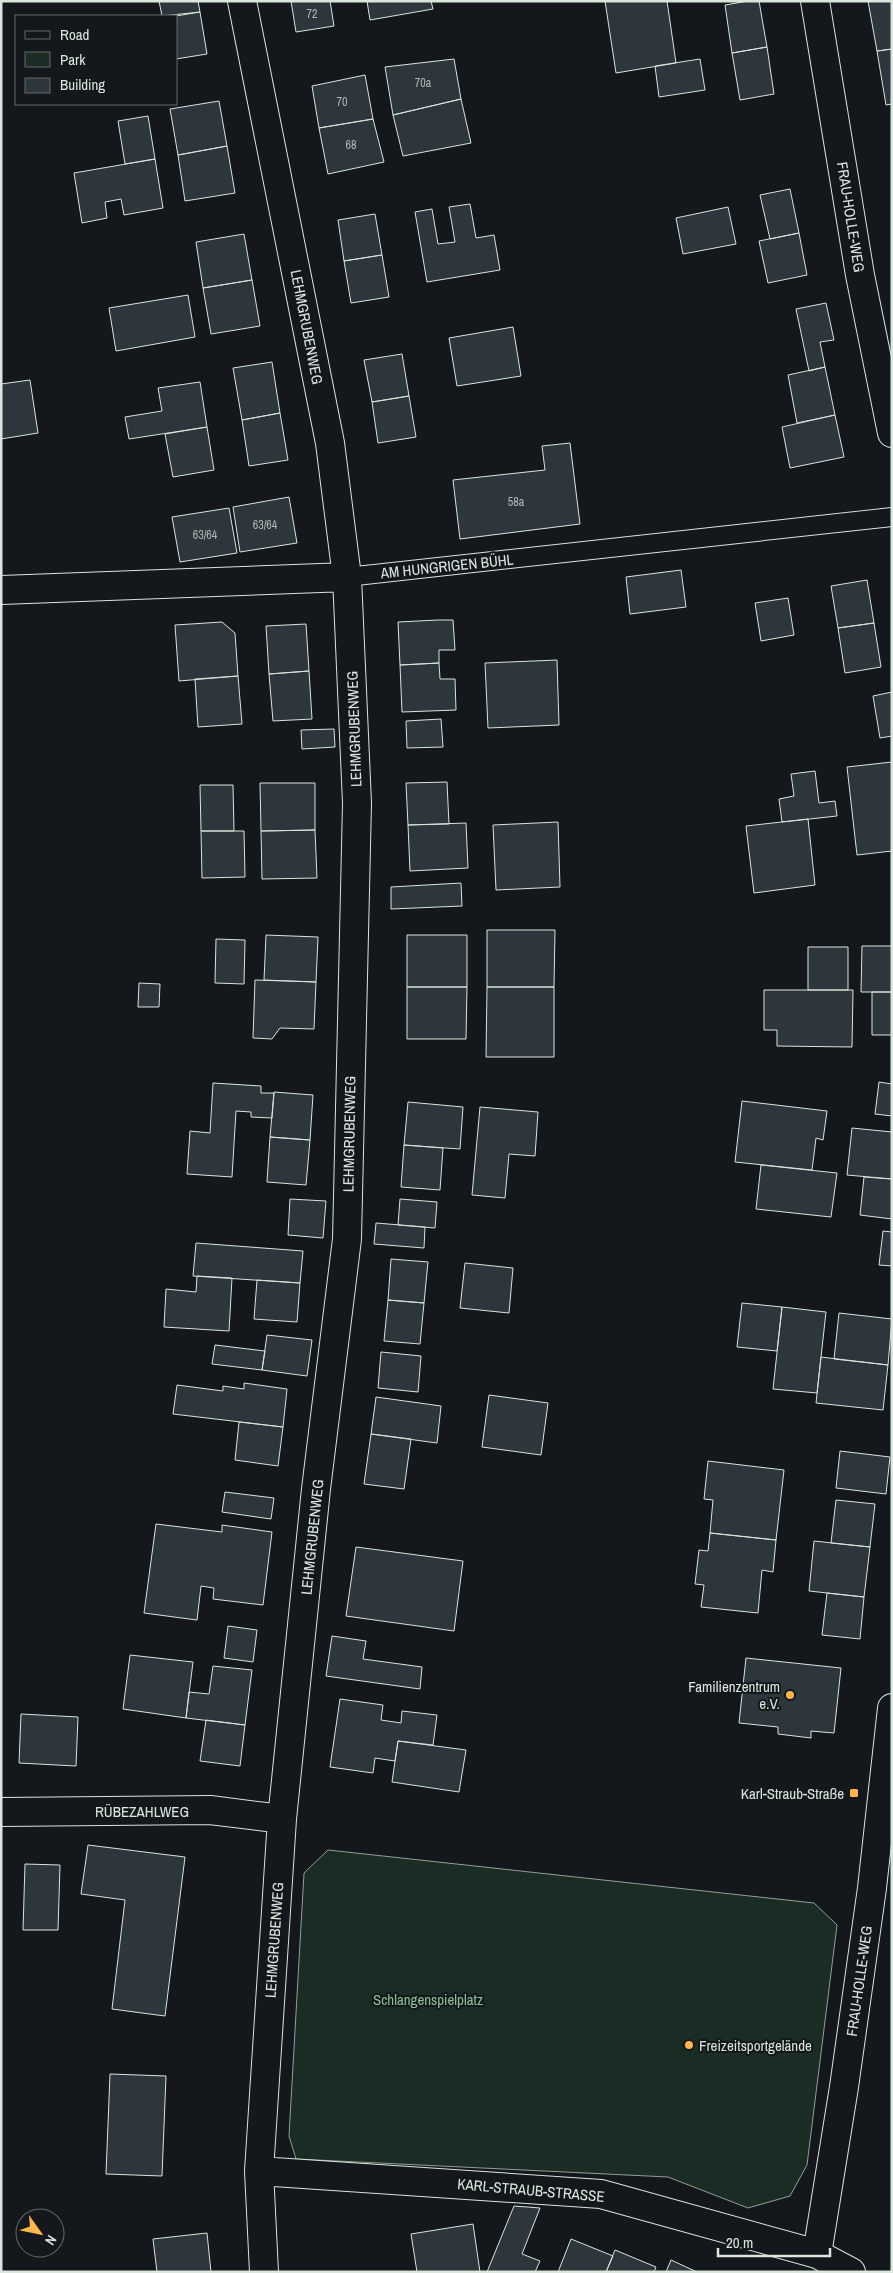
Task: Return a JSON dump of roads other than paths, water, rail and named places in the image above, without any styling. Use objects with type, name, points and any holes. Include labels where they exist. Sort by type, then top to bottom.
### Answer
[{"type":"street","name":"LEHMGRUBENWEG","points":[[242,1],[330,443],[348,577],[357,803],[347,1239],[316,1489],[282,1819],[259,2171],[264,2272]]},
{"type":"street","name":"FRAU-HOLLE-WEG","points":[[816,1],[860,275],[892,432]]},
{"type":"street","name":"AM HUNGRIGEN BÜHL","points":[[1,590],[348,577]]},
{"type":"street","name":"FRAU-HOLLE-WEG","points":[[817,2254],[844,2087],[872,1888],[892,1708]]},
{"type":"street","name":"RÜBEZAHLWEG","points":[[1,1812],[210,1810],[282,1819]]},
{"type":"street","name":"KARL-STRAUB-STRASSE","points":[[259,2171],[601,2194],[817,2254],[851,2272]]},
{"type":"lane","name":"AM HUNGRIGEN BÜHL","points":[[348,577],[892,517]]},
{"type":"place","name":"Familienzentrum e.V.","points":[[790,1695]]},
{"type":"place","name":"Karl-Straub-Straße","points":[[854,1793]]},
{"type":"place","name":"Freizeitsportgelände","points":[[689,2045]]},
{"type":"park label","name":"Schlangenspielplatz","points":[[428,1999]]}]
